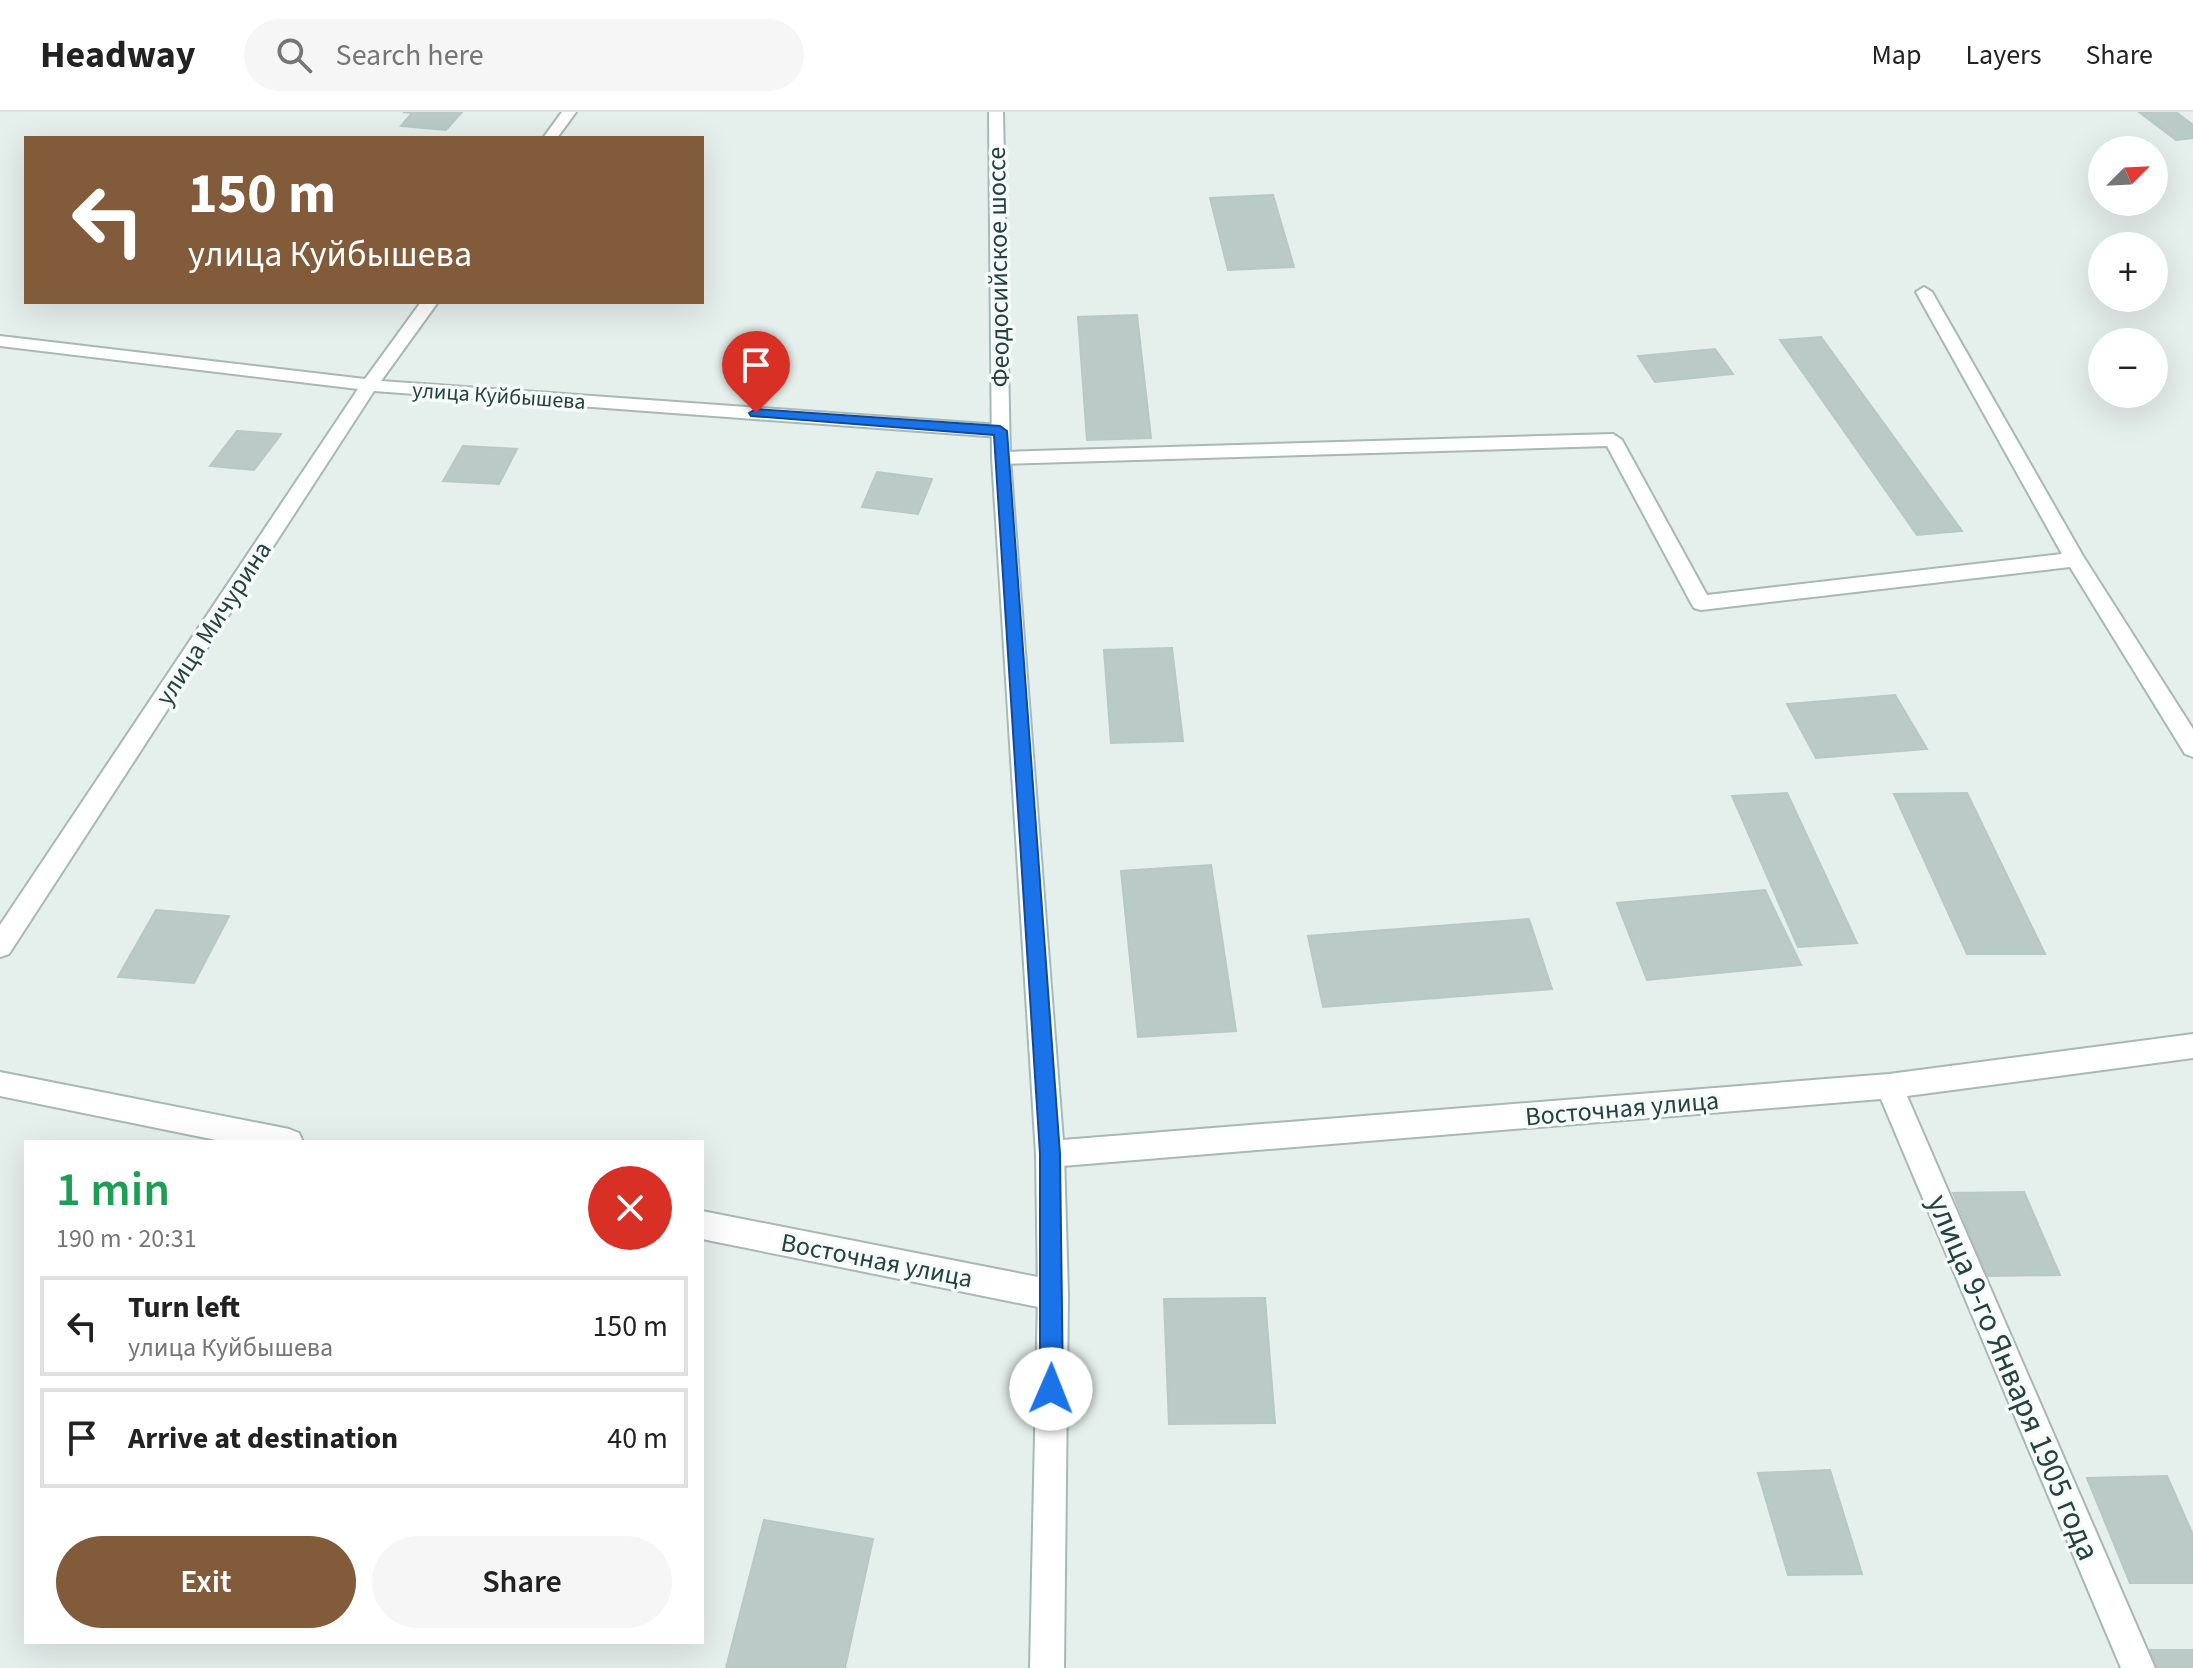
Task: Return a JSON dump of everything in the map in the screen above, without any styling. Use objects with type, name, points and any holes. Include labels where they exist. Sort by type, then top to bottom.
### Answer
[{"type":"street","points":[[551,136],[569,112]]},
{"type":"street","name":"Феодосийское шоссе","points":[[996,112],[1001,458],[1050,1154],[1053,1295],[1047,1668]]},
{"type":"street","points":[[1924,292],[2075,559],[2193,748]]},
{"type":"street","name":"улица Мичурина","points":[[0,946],[369,385],[429,304]]},
{"type":"street","name":"улица Куйбышева","points":[[0,341],[369,385],[1000,431]]},
{"type":"street","points":[[1001,458],[1613,440],[1701,603],[2075,559]]},
{"type":"street","name":"Восточная улица","points":[[1050,1154],[1889,1086],[2193,1046]]},
{"type":"street","points":[[0,1084],[279,1140]]},
{"type":"street","name":"улица 9-го Января 1905 года","points":[[1889,1086],[2138,1668]]},
{"type":"street","name":"Восточная улица","points":[[704,1225],[1053,1295]]},
{"type":"building","points":[[403,112],[462,112],[446,130],[401,126],[412,113]]},
{"type":"building","points":[[2139,112],[2176,112],[2193,125],[2193,138],[2176,140]]},
{"type":"building","points":[[1273,195],[1294,267],[1228,270],[1210,198]]},
{"type":"building","points":[[1137,315],[1151,438],[1087,440],[1078,317]]},
{"type":"building","points":[[1821,337],[1962,531],[1917,535],[1780,340]]},
{"type":"building","points":[[1715,349],[1733,374],[1655,382],[1638,356]]},
{"type":"building","points":[[237,431],[281,434],[254,470],[210,466]]},
{"type":"building","points":[[463,446],[517,449],[499,484],[443,481]]},
{"type":"building","points":[[877,472],[932,479],[918,514],[862,507]]},
{"type":"building","points":[[1172,648],[1183,741],[1111,743],[1104,650]]},
{"type":"building","points":[[1895,695],[1927,749],[1816,758],[1787,704]]},
{"type":"building","points":[[1787,793],[1857,943],[1798,947],[1732,796]]},
{"type":"building","points":[[1967,793],[2045,954],[1967,954],[1894,794]]},
{"type":"building","points":[[1211,865],[1236,1031],[1138,1037],[1121,871]]},
{"type":"building","points":[[1765,890],[1801,965],[1647,980],[1617,903]]},
{"type":"building","points":[[156,910],[229,916],[194,983],[118,977]]},
{"type":"building","points":[[1529,919],[1552,989],[1323,1007],[1308,936]]},
{"type":"building","points":[[2024,1192],[2060,1275],[1987,1276],[1953,1193]]},
{"type":"building","points":[[1265,1298],[1275,1423],[1169,1424],[1164,1299]]},
{"type":"building","points":[[1830,1470],[1862,1574],[1788,1575],[1758,1473]]},
{"type":"building","points":[[2167,1476],[2193,1535],[2193,1583],[2130,1583],[2087,1478]]},
{"type":"building","points":[[764,1520],[873,1539],[845,1668],[726,1668]]},
{"type":"building","points":[[2145,1650],[2193,1650],[2193,1668],[2153,1668]]},
{"type":"route","points":[[756,413],[1000,431],[1050,1154],[1051,1389]]}]
